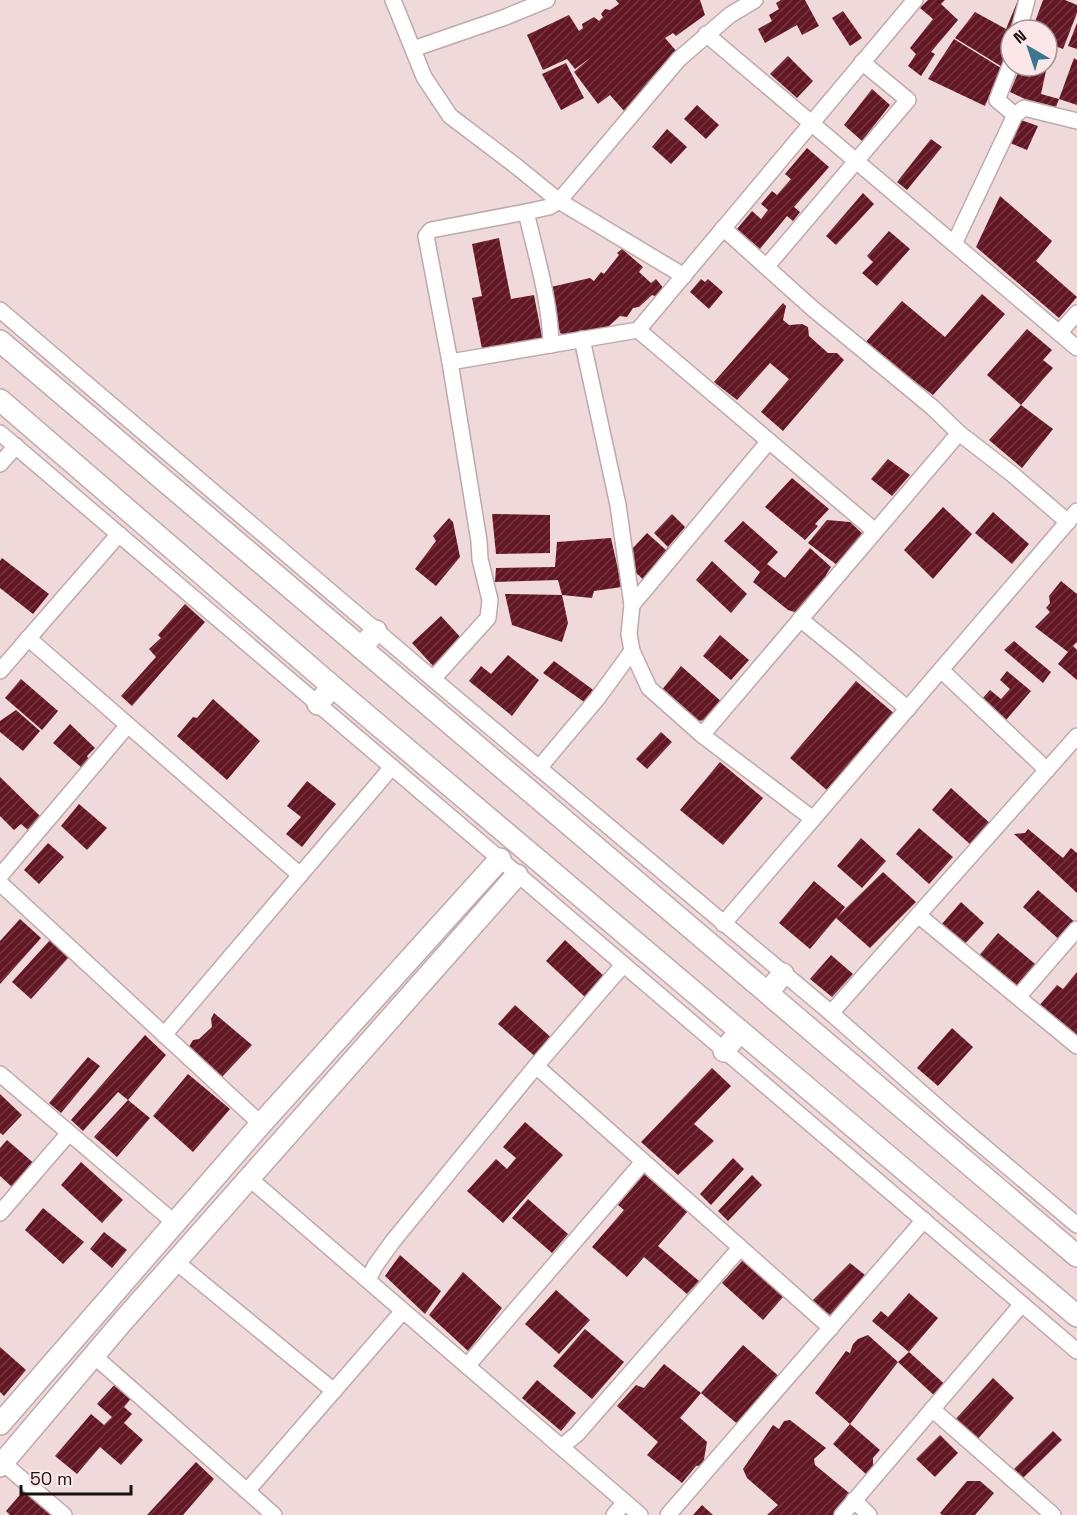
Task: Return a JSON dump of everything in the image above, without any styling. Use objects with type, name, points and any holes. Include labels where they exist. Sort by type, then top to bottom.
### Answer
[{"type":"main road","points":[[0,341],[1077,1256]]},
{"type":"main road","points":[[0,400],[332,686],[1077,1316]]},
{"type":"main road","points":[[362,648],[376,631]]},
{"type":"main road","points":[[318,704],[332,686]]},
{"type":"main road","points":[[0,1424],[261,1124],[500,859]]},
{"type":"main road","points":[[1,1464],[93,1355],[517,874]]},
{"type":"main road","points":[[768,992],[783,974]]},
{"type":"main road","points":[[724,1051],[740,1031]]},
{"type":"main road","points":[[104,1304],[123,1321]]},
{"type":"street","points":[[393,0],[424,77],[450,116],[559,201],[684,276]]},
{"type":"street","points":[[413,49],[547,0]]},
{"type":"street","points":[[432,679],[488,618],[490,600],[480,559],[450,362],[427,232],[549,207],[559,201],[679,60],[706,34],[754,0]]},
{"type":"street","points":[[450,362],[638,330],[915,0]]},
{"type":"street","points":[[1022,18],[1027,0]]},
{"type":"street","points":[[706,34],[1077,348]]},
{"type":"street","points":[[767,266],[908,100],[862,62]]},
{"type":"street","points":[[1006,78],[997,100],[1015,115]]},
{"type":"street","points":[[954,244],[1015,115],[1024,108],[1077,121]]},
{"type":"street","points":[[526,212],[543,283],[551,327],[551,345]]},
{"type":"street","points":[[723,228],[812,308],[932,407],[959,433],[1072,517],[723,924]]},
{"type":"street","points":[[0,310],[432,679],[831,1013],[957,1124],[1077,1225]]},
{"type":"street","points":[[1059,333],[1077,313]]},
{"type":"street","points":[[638,330],[875,531]]},
{"type":"street","points":[[582,339],[618,505],[632,605],[629,634],[632,651],[649,688],[702,735],[813,819]]},
{"type":"street","points":[[0,433],[1077,1351]]},
{"type":"street","points":[[702,735],[959,433]]},
{"type":"street","points":[[632,605],[769,441]]},
{"type":"street","points":[[0,464],[16,446]]},
{"type":"street","points":[[0,671],[119,534]]},
{"type":"street","points":[[800,619],[908,709]]},
{"type":"street","points":[[28,638],[300,875]]},
{"type":"street","points":[[539,768],[597,699],[632,651]]},
{"type":"street","points":[[941,670],[1047,770]]},
{"type":"street","points":[[0,876],[128,725]]},
{"type":"street","points":[[831,1013],[1077,736]]},
{"type":"street","points":[[164,1035],[392,767]]},
{"type":"street","points":[[0,883],[261,1124]]},
{"type":"street","points":[[918,915],[1077,1046]]},
{"type":"street","points":[[1018,997],[1077,929]]},
{"type":"street","points":[[368,1280],[393,1241],[536,1066],[623,965]]},
{"type":"street","points":[[536,1066],[831,1328]]},
{"type":"street","points":[[0,1074],[175,1223]]},
{"type":"street","points":[[0,1213],[69,1132]]},
{"type":"street","points":[[467,1366],[643,1162]]},
{"type":"street","points":[[249,1178],[640,1515]]},
{"type":"street","points":[[668,1515],[924,1220]]},
{"type":"street","points":[[561,1447],[577,1434],[740,1248]]},
{"type":"street","points":[[176,1261],[334,1391]]},
{"type":"street","points":[[842,1515],[1022,1304]]},
{"type":"street","points":[[247,1491],[403,1311]]},
{"type":"street","points":[[93,1355],[274,1515]]},
{"type":"street","points":[[932,1409],[1053,1515]]},
{"type":"street","points":[[1,1464],[64,1515]]},
{"type":"street","points":[[854,1500],[869,1515]]},
{"type":"street","points":[[614,1515],[625,1502]]},
{"type":"building","points":[[616,0],[700,0],[705,15],[676,36],[673,33],[665,38],[678,53],[634,100],[636,104],[625,112],[610,95],[598,104],[574,72],[590,58],[575,69],[567,59],[543,70],[527,35],[569,15],[579,31],[583,28],[582,24],[594,17],[599,21],[605,9],[610,10],[619,4]]},
{"type":"building","points":[[781,0],[805,0],[819,26],[802,35],[797,25],[765,43],[758,29],[772,21],[769,15],[779,9],[776,3]]},
{"type":"building","points":[[928,0],[945,0],[941,4],[958,20],[931,52],[935,54],[921,76],[908,66],[916,54],[910,48],[933,19],[920,8]]},
{"type":"building","points":[[1018,0],[1025,0],[1019,18],[1011,18]]},
{"type":"building","points":[[1043,0],[1065,0],[1077,5],[1077,13],[1063,49],[1059,48],[1059,18],[1036,18]]},
{"type":"building","points":[[843,11],[862,38],[850,46],[832,18]]},
{"type":"building","points":[[975,12],[999,25],[999,65],[955,38]]},
{"type":"building","points":[[1077,23],[1077,49],[1068,46]]},
{"type":"building","points":[[954,39],[999,67],[999,73],[985,106],[928,79]]},
{"type":"building","points":[[788,56],[813,81],[797,98],[770,74]]},
{"type":"building","points":[[1074,58],[1077,60],[1077,105],[1059,99]]},
{"type":"building","points":[[566,63],[584,98],[561,110],[542,74]]},
{"type":"building","points":[[1016,78],[1044,78],[1041,94],[1059,99],[1056,107],[1025,99],[1010,92]]},
{"type":"building","points":[[872,89],[890,105],[862,141],[844,125]]},
{"type":"building","points":[[697,105],[719,125],[706,139],[684,119]]},
{"type":"building","points":[[1021,120],[1038,126],[1027,150],[1010,143]]},
{"type":"building","points":[[667,129],[687,147],[671,164],[652,147]]},
{"type":"building","points":[[931,139],[942,147],[907,190],[897,182]]},
{"type":"building","points":[[807,148],[829,167],[794,207],[800,212],[793,221],[787,216],[760,249],[737,229],[752,211],[761,219],[768,210],[761,204],[772,191],[777,195],[791,179],[785,174]]},
{"type":"building","points":[[863,193],[874,204],[836,245],[826,236]]},
{"type":"building","points":[[1000,196],[1052,241],[1036,261],[1077,297],[1059,318],[976,247]]},
{"type":"building","points":[[889,231],[910,249],[877,286],[862,273],[873,262],[867,256]]},
{"type":"building","points":[[499,238],[511,299],[534,295],[543,342],[483,354],[472,298],[482,296],[472,244]]},
{"type":"building","points":[[622,249],[643,267],[639,272],[651,283],[656,279],[665,290],[658,297],[652,295],[639,307],[633,308],[627,317],[620,316],[609,326],[613,335],[565,342],[563,334],[560,333],[551,287],[590,278],[594,281],[601,272],[604,274]]},
{"type":"building","points":[[701,279],[705,282],[708,279],[723,292],[709,309],[690,292]]},
{"type":"building","points":[[982,294],[1005,314],[933,395],[864,344],[902,301],[945,337]]},
{"type":"building","points":[[783,303],[786,306],[783,320],[789,325],[802,324],[808,327],[809,336],[828,353],[837,353],[844,360],[783,431],[761,412],[789,379],[770,363],[737,400],[714,382]]},
{"type":"building","points":[[1027,329],[1052,350],[1043,360],[1053,368],[1021,405],[987,375]]},
{"type":"building","points":[[1021,405],[1053,429],[1022,468],[989,440]]},
{"type":"building","points":[[888,459],[910,475],[892,496],[871,479]]},
{"type":"building","points":[[792,478],[829,509],[815,524],[818,526],[805,540],[765,507]]},
{"type":"building","points":[[943,507],[972,534],[933,579],[904,550]]},
{"type":"building","points":[[993,512],[1029,544],[1012,564],[975,533]]},
{"type":"building","points":[[492,514],[550,515],[550,553],[496,554]]},
{"type":"building","points":[[672,514],[685,527],[668,547],[654,533]]},
{"type":"building","points":[[449,518],[453,522],[460,557],[436,586],[415,569],[436,541],[433,536]]},
{"type":"building","points":[[827,520],[850,522],[865,536],[837,565],[808,543]]},
{"type":"building","points":[[743,521],[778,552],[767,564],[785,578],[810,548],[831,567],[826,575],[831,582],[801,614],[788,610],[753,582],[760,572],[724,541]]},
{"type":"building","points":[[647,533],[666,550],[668,547],[674,553],[647,583],[634,571],[632,549]]},
{"type":"building","points":[[611,538],[622,587],[594,591],[592,598],[562,595],[558,580],[495,582],[496,568],[555,567],[557,542]]},
{"type":"building","points":[[2,558],[49,594],[33,614],[0,588]]},
{"type":"building","points":[[712,561],[747,594],[731,613],[696,580]]},
{"type":"building","points":[[1061,581],[1077,594],[1077,642],[1073,646],[1077,650],[1077,680],[1058,664],[1068,652],[1035,627],[1050,612],[1046,608],[1050,603],[1049,596]]},
{"type":"building","points":[[505,594],[562,595],[568,623],[562,642],[512,625]]},
{"type":"building","points":[[185,604],[205,622],[132,706],[121,696],[156,657],[149,649],[161,638],[158,635]]},
{"type":"building","points":[[441,616],[462,639],[433,666],[412,643]]},
{"type":"building","points":[[720,635],[749,660],[731,680],[703,656]]},
{"type":"building","points":[[1014,641],[1051,672],[1043,683],[1004,650]]},
{"type":"building","points":[[508,655],[539,680],[512,716],[469,681],[481,666],[491,674]]},
{"type":"building","points":[[554,661],[596,692],[587,704],[543,673]]},
{"type":"building","points":[[681,666],[723,703],[708,720],[696,721],[661,691]]},
{"type":"building","points":[[1007,671],[1031,691],[1006,720],[982,699],[990,690],[1001,699],[1010,689],[1000,680]]},
{"type":"building","points":[[21,679],[58,711],[42,730],[5,698]]},
{"type":"building","points":[[856,681],[896,715],[829,792],[790,758]]},
{"type":"building","points":[[213,699],[260,741],[227,780],[177,736]]},
{"type":"building","points":[[16,710],[40,731],[23,751],[0,732],[0,721]]},
{"type":"building","points":[[70,724],[95,748],[87,756],[89,760],[82,768],[53,743]]},
{"type":"building","points":[[661,732],[672,742],[647,769],[636,759]]},
{"type":"building","points":[[720,762],[763,798],[723,845],[680,810]]},
{"type":"building","points":[[0,777],[41,817],[28,830],[21,824],[14,830],[0,816]]},
{"type":"building","points":[[307,781],[336,804],[302,847],[286,834],[301,817],[287,806]]},
{"type":"building","points":[[951,788],[992,825],[972,846],[932,810]]},
{"type":"building","points":[[79,804],[107,828],[87,850],[61,826]]},
{"type":"building","points":[[919,828],[953,857],[929,884],[896,854]]},
{"type":"building","points":[[1028,829],[1063,858],[1071,848],[1077,853],[1077,893],[1014,834],[1025,833]]},
{"type":"building","points":[[861,838],[886,861],[862,888],[837,866]]},
{"type":"building","points":[[48,843],[64,857],[39,884],[24,870]]},
{"type":"building","points":[[883,872],[916,902],[870,948],[836,918],[810,949],[779,923],[814,881],[845,907],[838,916]]},
{"type":"building","points":[[1038,890],[1077,924],[1063,943],[1023,907]]},
{"type":"building","points":[[961,902],[984,923],[964,945],[941,925]]},
{"type":"building","points":[[20,919],[41,938],[0,984],[0,941]]},
{"type":"building","points":[[998,933],[1041,969],[1020,994],[977,958]]},
{"type":"building","points":[[50,940],[69,957],[31,999],[12,982]]},
{"type":"building","points":[[565,940],[604,976],[585,997],[546,961]]},
{"type":"building","points":[[831,955],[853,974],[832,997],[810,979]]},
{"type":"building","points":[[1077,972],[1077,1039],[1038,1007],[1057,985],[1063,989]]},
{"type":"building","points":[[515,1005],[555,1041],[538,1059],[498,1024]]},
{"type":"building","points":[[214,1013],[252,1045],[220,1079],[187,1050],[193,1040],[199,1039],[212,1027],[211,1019]]},
{"type":"building","points":[[952,1028],[973,1047],[938,1086],[917,1068]]},
{"type":"building","points":[[145,1035],[166,1055],[128,1100],[118,1092],[83,1131],[71,1120]]},
{"type":"building","points":[[88,1057],[100,1066],[61,1113],[49,1103]]},
{"type":"building","points":[[712,1068],[731,1086],[694,1124],[714,1141],[678,1175],[641,1142]]},
{"type":"building","points":[[188,1074],[230,1109],[193,1152],[153,1116]]},
{"type":"building","points":[[0,1094],[22,1115],[3,1135],[0,1133]]},
{"type":"building","points":[[128,1100],[150,1118],[117,1157],[94,1137]]},
{"type":"building","points":[[525,1122],[563,1155],[503,1223],[467,1191],[496,1159],[507,1169],[516,1158],[503,1147]]},
{"type":"building","points":[[7,1140],[45,1173],[22,1196],[0,1176],[0,1148]]},
{"type":"building","points":[[733,1158],[744,1169],[711,1205],[700,1194]]},
{"type":"building","points":[[81,1162],[123,1200],[102,1223],[61,1185]]},
{"type":"building","points":[[644,1174],[688,1211],[658,1246],[699,1281],[687,1294],[644,1257],[627,1277],[592,1247],[624,1210],[618,1205]]},
{"type":"building","points":[[752,1175],[762,1185],[728,1221],[718,1211]]},
{"type":"building","points":[[528,1199],[568,1234],[552,1253],[512,1218]]},
{"type":"building","points":[[43,1208],[84,1242],[63,1264],[25,1230]]},
{"type":"building","points":[[104,1232],[127,1250],[112,1268],[90,1249]]},
{"type":"building","points":[[400,1255],[441,1291],[425,1314],[385,1276]]},
{"type":"building","points":[[743,1260],[783,1297],[763,1320],[722,1283]]},
{"type":"building","points":[[850,1263],[870,1279],[837,1319],[810,1303]]},
{"type":"building","points":[[463,1272],[502,1308],[468,1351],[429,1315]]},
{"type":"building","points":[[556,1290],[590,1320],[559,1354],[525,1324]]},
{"type":"building","points":[[909,1293],[938,1318],[909,1352],[872,1321],[881,1311],[888,1317]]},
{"type":"building","points":[[585,1329],[624,1362],[592,1399],[553,1366]]},
{"type":"building","points":[[868,1335],[898,1362],[850,1424],[815,1393],[846,1351],[850,1353],[853,1344],[858,1339]]},
{"type":"building","points":[[743,1345],[782,1379],[741,1427],[701,1393]]},
{"type":"building","points":[[0,1347],[26,1370],[4,1396],[0,1392]]},
{"type":"building","points":[[909,1352],[949,1388],[938,1399],[898,1362]]},
{"type":"building","points":[[664,1364],[701,1393],[680,1418],[707,1442],[703,1465],[696,1466],[682,1483],[647,1455],[658,1442],[617,1406],[636,1385],[644,1388]]},
{"type":"building","points":[[993,1378],[1014,1398],[975,1442],[953,1422]]},
{"type":"building","points":[[537,1380],[576,1413],[561,1431],[522,1398]]},
{"type":"building","points":[[117,1382],[133,1396],[124,1407],[132,1414],[124,1423],[143,1440],[121,1465],[100,1447],[77,1474],[55,1456],[91,1414],[104,1425],[112,1417],[97,1404]]},
{"type":"building","points":[[790,1420],[826,1448],[814,1459],[815,1465],[854,1497],[838,1515],[767,1515],[778,1505],[747,1478],[743,1469],[773,1425],[779,1429],[784,1421]]},
{"type":"building","points":[[850,1424],[880,1450],[873,1458],[873,1469],[867,1475],[833,1444]]},
{"type":"building","points":[[1053,1431],[1062,1440],[1023,1478],[1014,1469]]},
{"type":"building","points":[[940,1435],[958,1453],[935,1477],[916,1459]]},
{"type":"building","points":[[196,1462],[214,1479],[183,1515],[147,1515]]},
{"type":"building","points":[[967,1481],[980,1481],[994,1493],[975,1515],[942,1515],[940,1513]]},
{"type":"building","points":[[25,1489],[54,1515],[10,1515],[6,1511]]},
{"type":"building","points":[[702,1505],[713,1515],[693,1515]]}]
